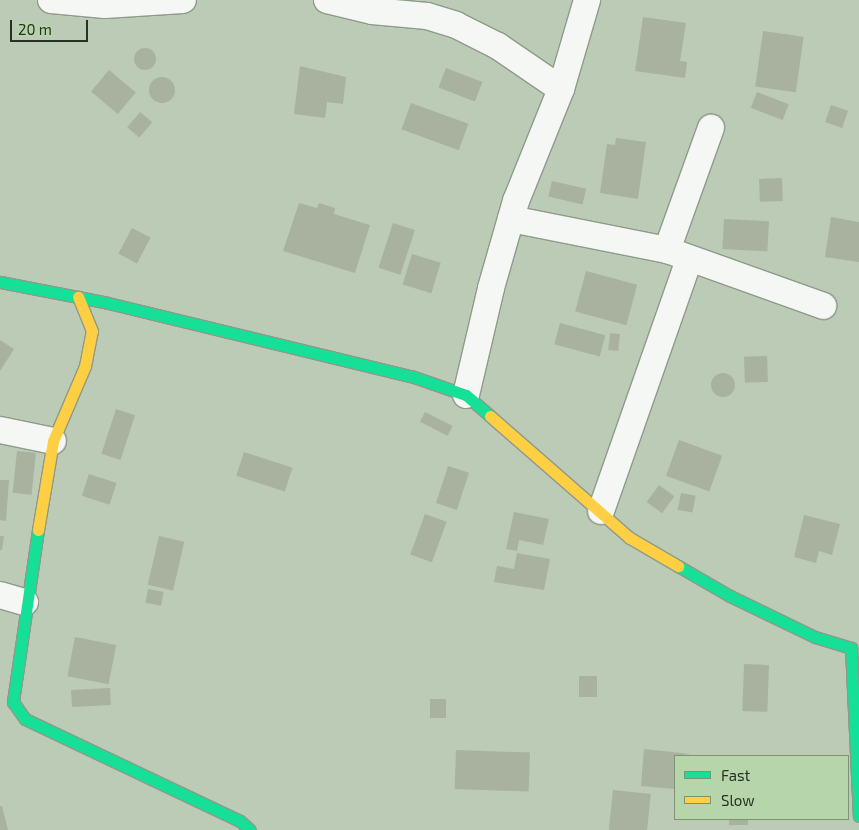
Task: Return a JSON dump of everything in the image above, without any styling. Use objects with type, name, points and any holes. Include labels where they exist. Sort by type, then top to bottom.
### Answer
[{"type":"street","points":[[51,0],[105,5],[183,0]]},
{"type":"street","points":[[327,0],[372,11],[425,8],[479,35],[561,89]]},
{"type":"street","points":[[466,396],[511,219],[561,89],[587,0]]},
{"type":"street","points":[[601,511],[678,255],[711,128]]},
{"type":"street","points":[[511,219],[678,255],[823,306]]},
{"type":"street","points":[[0,282],[78,297],[411,376],[466,396],[630,538],[730,596],[815,637],[855,649],[859,816]]},
{"type":"street","points":[[78,297],[92,331],[85,366],[54,441],[25,602],[12,689],[18,713],[240,821],[250,830]]},
{"type":"street","points":[[0,430],[54,441]]},
{"type":"street","points":[[0,596],[25,602]]},
{"type":"building","points":[[643,17],[686,23],[680,61],[687,62],[685,78],[635,71]]},
{"type":"building","points":[[763,31],[804,37],[796,92],[755,86]]},
{"type":"building","points":[[145,48],[153,51],[156,59],[153,67],[145,70],[137,67],[134,59],[137,51]]},
{"type":"building","points":[[300,66],[346,77],[343,104],[327,102],[325,118],[294,114]]},
{"type":"building","points":[[446,68],[482,82],[475,102],[438,88]]},
{"type":"building","points":[[109,70],[136,92],[118,114],[91,91]]},
{"type":"building","points":[[162,77],[171,81],[175,90],[171,99],[162,103],[153,99],[149,90],[153,81]]},
{"type":"building","points":[[757,92],[789,104],[783,120],[751,108]]},
{"type":"building","points":[[411,103],[468,124],[459,150],[401,129]]},
{"type":"building","points":[[831,105],[848,111],[842,128],[825,122]]},
{"type":"building","points":[[140,112],[152,122],[139,138],[127,127]]},
{"type":"building","points":[[616,138],[646,142],[638,199],[600,193],[607,144],[615,145]]},
{"type":"building","points":[[782,178],[783,201],[760,202],[759,179]]},
{"type":"building","points":[[552,181],[586,189],[583,204],[548,197]]},
{"type":"building","points":[[299,203],[317,208],[319,203],[335,208],[334,214],[370,225],[355,273],[283,251]]},
{"type":"building","points":[[831,217],[859,222],[859,262],[825,257]]},
{"type":"building","points":[[724,219],[769,221],[767,251],[722,249]]},
{"type":"building","points":[[393,223],[415,230],[400,275],[378,268]]},
{"type":"building","points":[[132,228],[151,238],[137,263],[118,254]]},
{"type":"building","points":[[412,254],[441,263],[431,293],[403,285]]},
{"type":"building","points":[[586,271],[637,285],[626,325],[575,312]]},
{"type":"building","points":[[560,323],[605,335],[600,356],[554,344]]},
{"type":"building","points":[[610,333],[620,334],[618,351],[608,350]]},
{"type":"building","points":[[0,340],[14,349],[0,371]]},
{"type":"building","points":[[767,356],[768,382],[745,383],[744,357]]},
{"type":"building","points":[[723,373],[728,374],[734,380],[734,390],[728,396],[723,397],[718,396],[712,390],[711,385],[712,380],[718,374]]},
{"type":"building","points":[[116,409],[135,415],[120,460],[101,454]]},
{"type":"building","points":[[425,412],[453,426],[448,436],[420,422]]},
{"type":"building","points":[[679,440],[722,456],[709,491],[666,476]]},
{"type":"building","points":[[17,451],[36,453],[32,495],[13,493]]},
{"type":"building","points":[[244,452],[293,468],[285,492],[236,476]]},
{"type":"building","points":[[448,466],[469,473],[457,510],[436,503]]},
{"type":"building","points":[[89,474],[117,483],[109,505],[82,496]]},
{"type":"building","points":[[0,480],[9,480],[6,521],[0,520]]},
{"type":"building","points":[[659,485],[674,496],[662,513],[647,502]]},
{"type":"building","points":[[681,493],[696,496],[692,513],[678,510]]},
{"type":"building","points":[[514,512],[549,519],[543,545],[519,540],[517,551],[506,549]]},
{"type":"building","points":[[425,514],[447,522],[432,562],[410,554]]},
{"type":"building","points":[[804,515],[840,524],[832,555],[819,551],[816,563],[794,557]]},
{"type":"building","points":[[0,536],[4,536],[2,550],[0,550]]},
{"type":"building","points":[[159,536],[184,542],[173,591],[148,585]]},
{"type":"building","points":[[517,553],[550,559],[544,590],[494,582],[497,566],[514,569]]},
{"type":"building","points":[[148,589],[164,592],[161,606],[145,603]]},
{"type":"building","points":[[75,637],[116,645],[109,684],[67,676]]},
{"type":"building","points":[[744,664],[769,665],[767,712],[742,711]]},
{"type":"building","points":[[579,676],[597,676],[597,697],[579,697]]},
{"type":"building","points":[[110,688],[111,705],[72,707],[71,690]]},
{"type":"building","points":[[430,699],[446,699],[446,718],[430,718]]},
{"type":"building","points":[[644,749],[691,754],[674,755],[674,789],[641,786]]},
{"type":"building","points":[[456,750],[530,753],[529,792],[455,789]]},
{"type":"building","points":[[613,790],[651,794],[647,830],[609,830]]},
{"type":"building","points":[[0,806],[2,806],[8,830],[0,830]]},
{"type":"building","points":[[729,820],[748,820],[748,825],[729,825]]},
{"type":"traffic: fast","points":[[0,282],[104,302],[411,376],[466,395],[490,416]]},
{"type":"traffic: fast","points":[[38,530],[13,702],[25,719],[240,821],[250,830]]},
{"type":"traffic: fast","points":[[678,566],[730,596],[815,637],[851,648],[859,816]]},
{"type":"traffic: slow","points":[[38,530],[53,441],[85,366],[92,331],[78,297]]},
{"type":"traffic: slow","points":[[490,416],[630,538],[678,566]]}]
